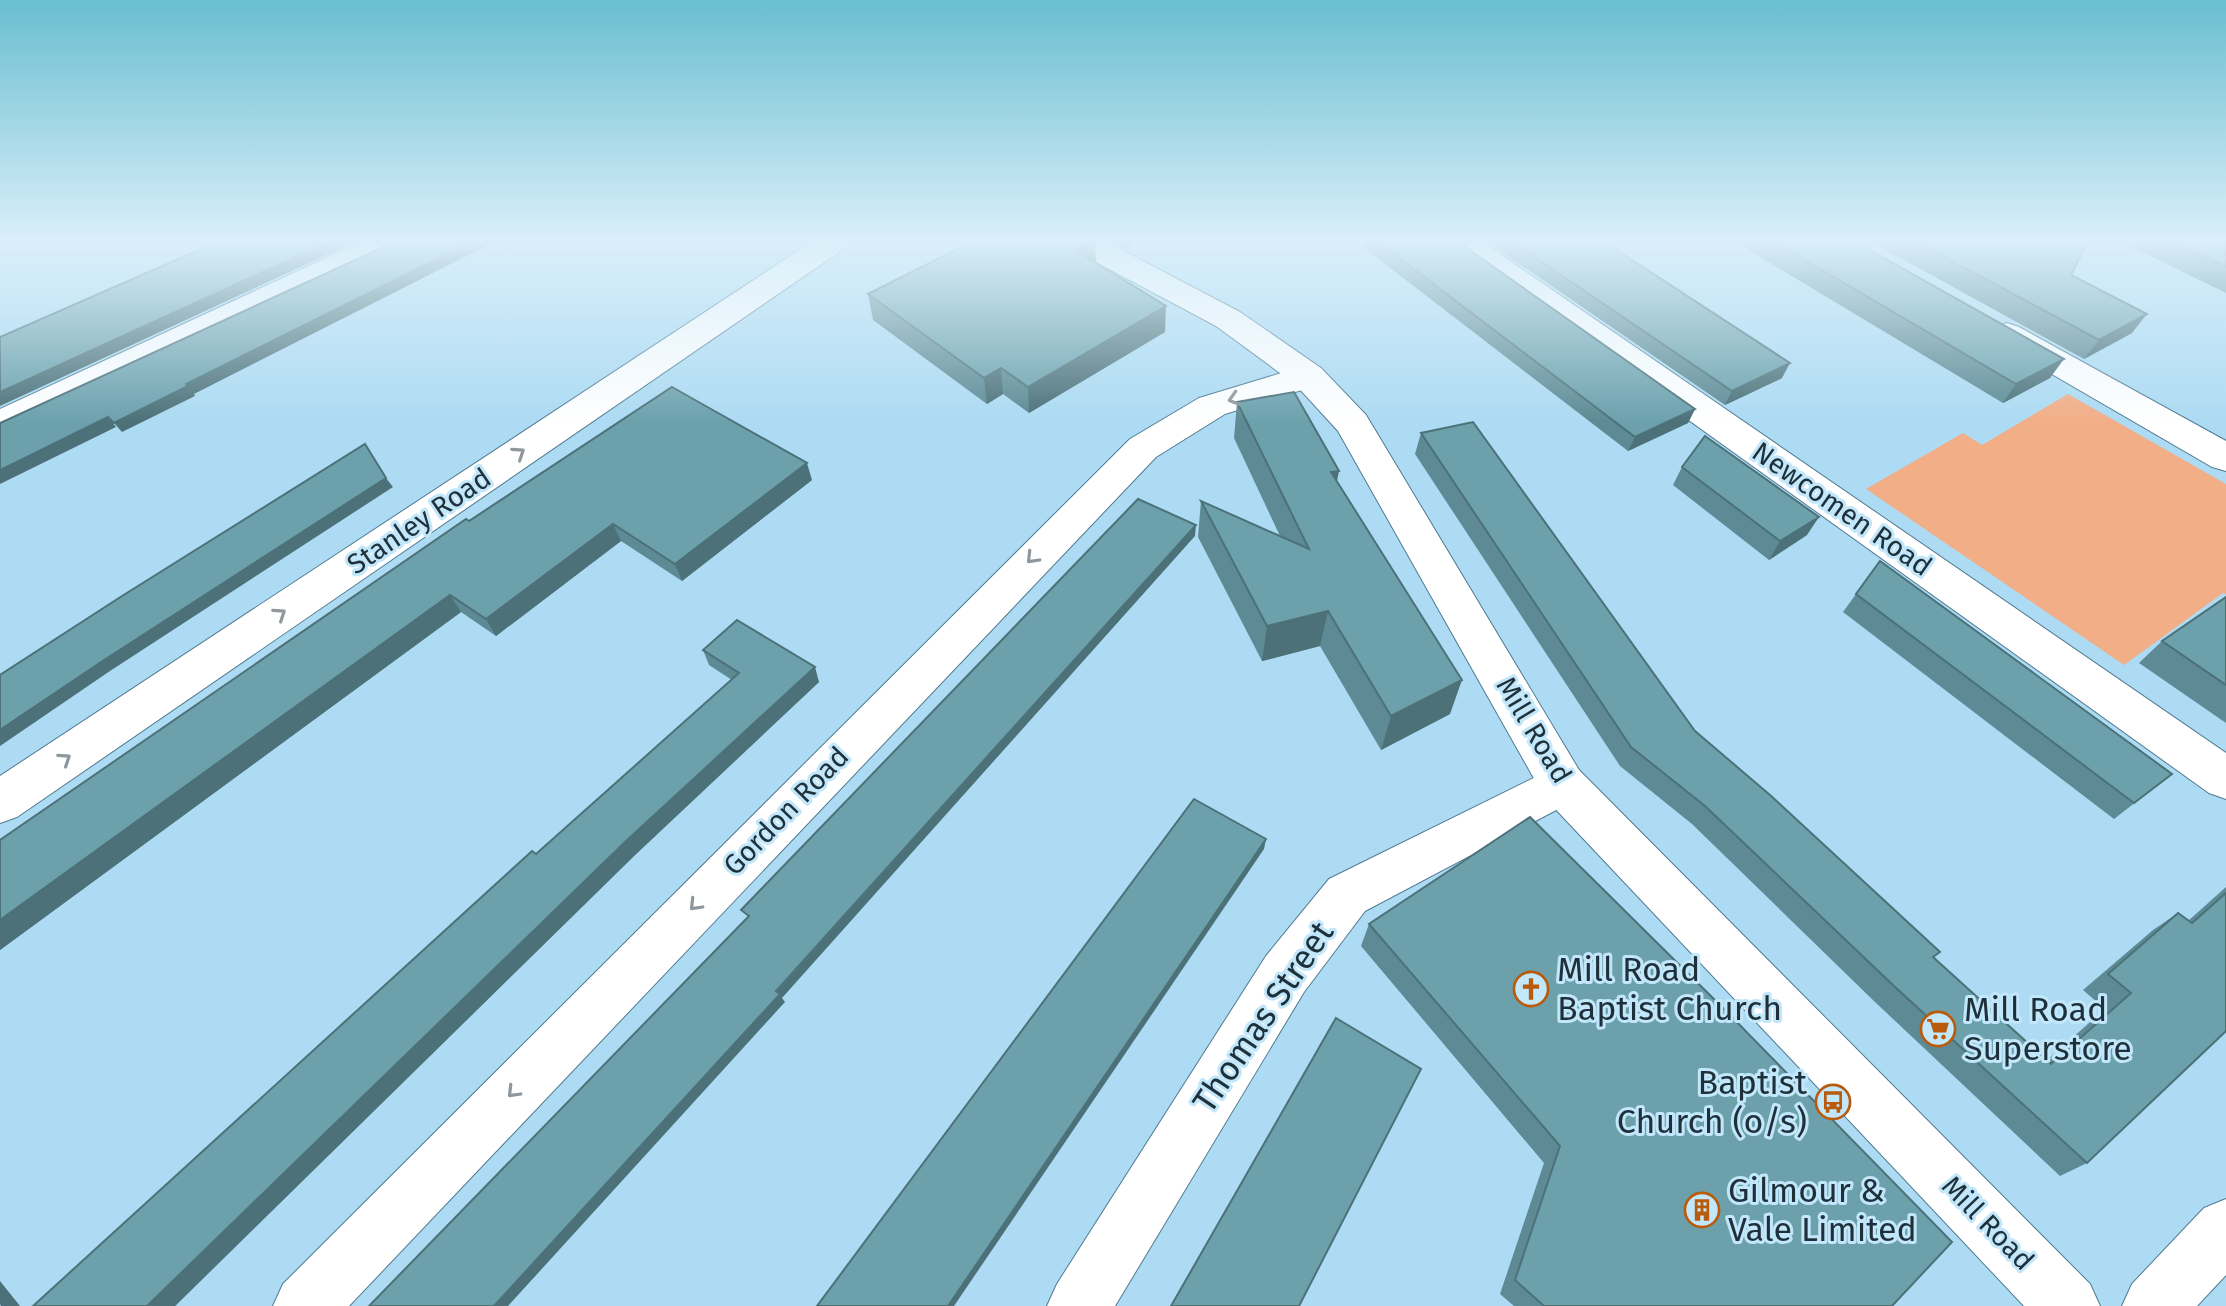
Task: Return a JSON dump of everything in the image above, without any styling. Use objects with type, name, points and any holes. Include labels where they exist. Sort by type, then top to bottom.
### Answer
[{"type":"street","points":[[0,424],[264,300]]},
{"type":"street","name":"Stanley Road","points":[[0,802],[746,300]]},
{"type":"street","name":"Mill Road","points":[[1192,300],[1228,319],[1308,376],[1353,424],[1562,784],[2068,1306]]},
{"type":"street","name":"Newcomen Road","points":[[1544,300],[2226,779]]},
{"type":"street","points":[[1976,317],[2226,458]]},
{"type":"street","name":"Gordon Road","points":[[305,1306],[1143,448],[1212,406],[1308,376]]},
{"type":"street","name":"Thomas Street","points":[[1079,1306],[1285,974],[1347,895],[1562,784]]},
{"type":"street","points":[[2154,1306],[2226,1230]]},
{"type":"shaded area","points":[[2068,394],[2226,484],[2226,594],[2223,593],[2124,665],[1866,489],[1963,433],[1982,445]]},
{"type":"building","points":[[85,300],[202,300],[0,392],[0,337]]},
{"type":"building","points":[[268,300],[355,300],[114,423],[108,417],[0,470],[0,423]]},
{"type":"building","points":[[876,300],[1156,300],[1166,306],[1028,387],[1001,368],[984,378]]},
{"type":"building","points":[[1454,300],[1540,300],[1695,409],[1635,437]]},
{"type":"building","points":[[1598,300],[1693,300],[1790,363],[1732,391]]},
{"type":"building","points":[[1873,300],[1959,300],[2064,359],[2016,384]]},
{"type":"building","points":[[2024,300],[2120,300],[2147,314],[2099,340]]},
{"type":"building","points":[[672,387],[807,463],[675,564],[613,524],[486,619],[450,595],[0,920],[0,840],[466,519],[469,521]]},
{"type":"building","points":[[1294,392],[1339,471],[1331,472],[1462,680],[1391,716],[1328,611],[1267,626],[1201,501],[1309,549],[1237,402]]},
{"type":"building","points":[[1473,422],[1695,731],[1770,795],[1940,952],[1933,957],[2051,1064],[2131,993],[2108,974],[2178,913],[2192,923],[2226,893],[2226,1031],[2087,1163],[1894,986],[1705,806],[1631,747],[1421,433]]},
{"type":"building","points":[[1705,436],[1819,517],[1780,541],[1682,467]]},
{"type":"building","points":[[365,444],[386,478],[0,730],[0,675]]},
{"type":"building","points":[[1138,499],[1196,525],[776,991],[780,994],[494,1306],[369,1306],[749,916],[741,910]]},
{"type":"building","points":[[1880,561],[2172,774],[2134,803],[1856,594]]},
{"type":"building","points":[[2226,597],[2226,685],[2162,641]]},
{"type":"building","points":[[737,620],[815,667],[625,842],[147,1306],[33,1306],[532,851],[536,854],[739,673],[703,650]]},
{"type":"building","points":[[1194,799],[1266,839],[948,1306],[817,1306]]},
{"type":"building","points":[[1530,817],[1952,1242],[1892,1306],[1544,1306],[1515,1280],[1560,1146],[1369,924]]},
{"type":"building","points":[[1336,1018],[1421,1069],[1299,1306],[1171,1306]]},
{"type":"place","name":"Mill Road Baptist Church","points":[[1531,989]]},
{"type":"place","name":"Mill Road Superstore","points":[[1938,1029]]},
{"type":"place","name":"Baptist Church (o/s)","points":[[1833,1102]]},
{"type":"place","name":"Gilmour & Vale Limited","points":[[1702,1210]]}]
